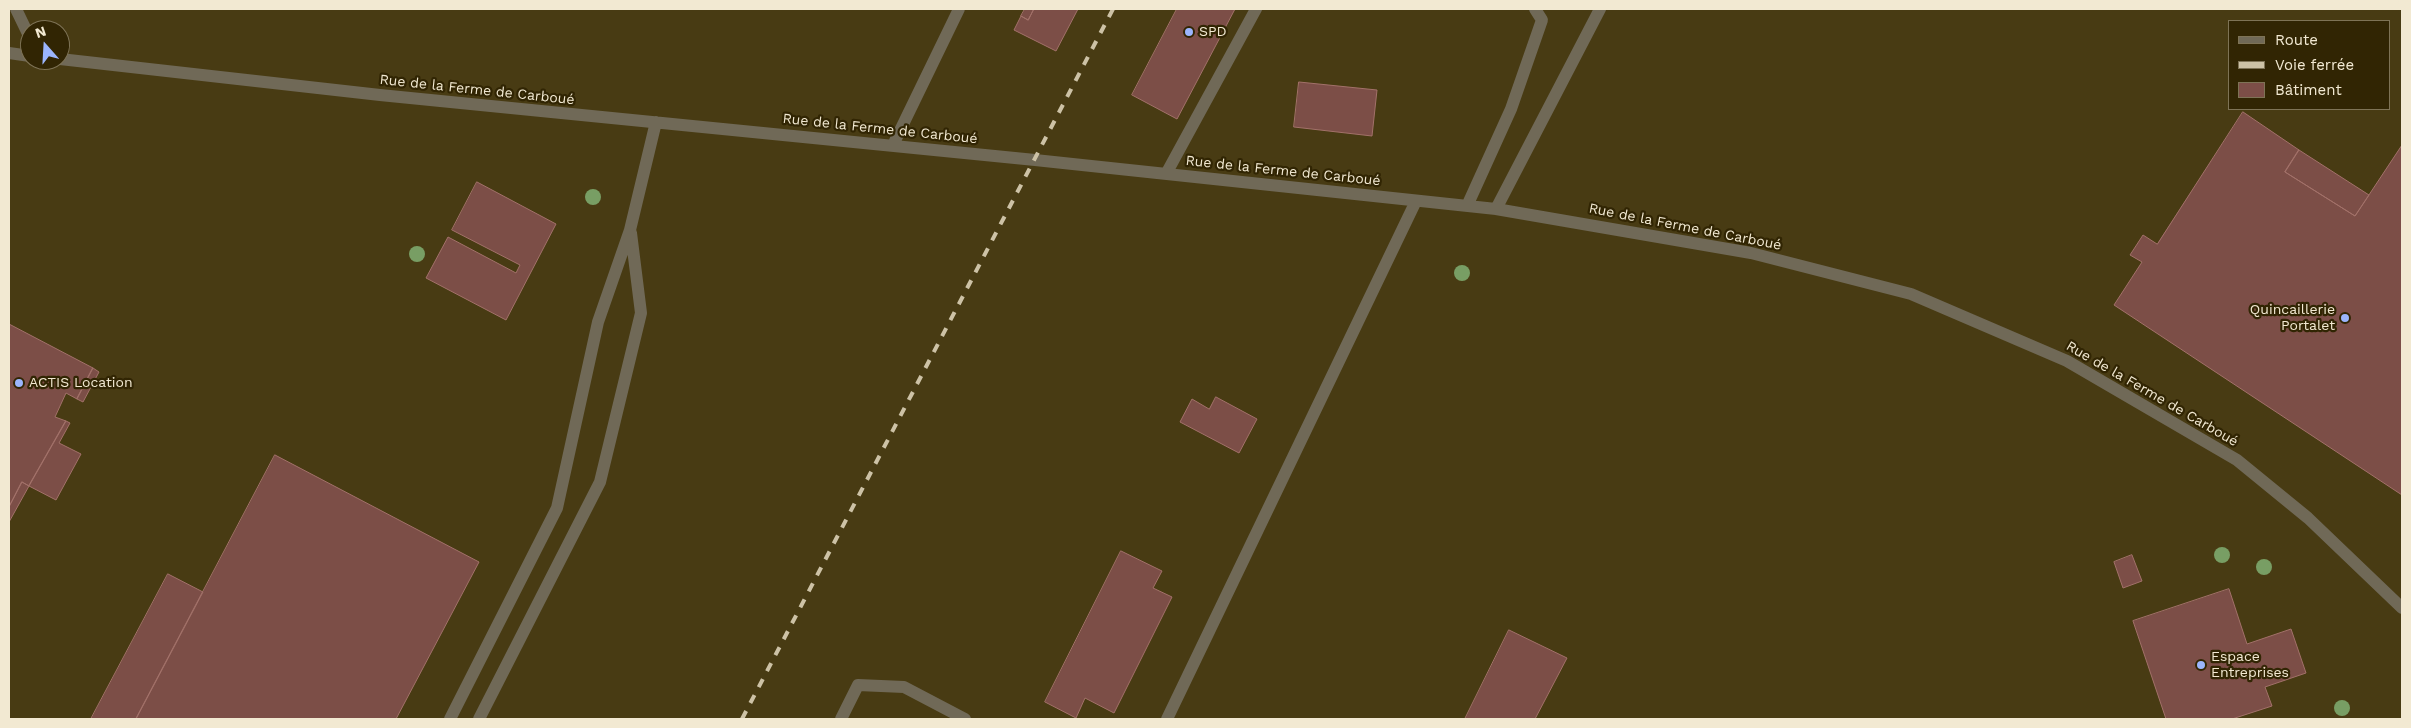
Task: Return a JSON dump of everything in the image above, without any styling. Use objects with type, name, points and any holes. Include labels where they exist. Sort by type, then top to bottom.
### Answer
[{"type":"street","points":[[893,146],[959,9]]},
{"type":"street","points":[[1166,174],[1256,9]]},
{"type":"street","points":[[1466,206],[1510,109],[1542,20],[1535,9]]},
{"type":"street","points":[[1496,209],[1600,9]]},
{"type":"street","name":"Rue de la Ferme de Carboué","points":[[70,60],[364,94],[893,146],[1496,209],[1751,253],[1911,294],[2068,361],[2237,460],[2308,518],[2402,608]]},
{"type":"street","points":[[450,719],[557,508],[598,322],[630,230],[656,122]]},
{"type":"street","points":[[1167,719],[1416,201]]},
{"type":"street","points":[[479,719],[600,482],[641,313],[630,230]]},
{"type":"street","points":[[841,719],[858,685],[904,688],[965,719]]},
{"type":"shaded area","points":[[9,9],[2402,9],[2402,719],[9,719]]},
{"type":"building","points":[[1025,9],[1034,9],[1028,20],[1021,16]]},
{"type":"building","points":[[1034,9],[1078,9],[1056,51],[1014,30],[1021,16],[1028,20]]},
{"type":"building","points":[[1177,9],[1235,9],[1177,119],[1132,95]]},
{"type":"building","points":[[1299,82],[1377,90],[1372,136],[1294,127]]},
{"type":"building","points":[[2243,112],[2299,150],[2285,172],[2355,216],[2402,145],[2402,495],[2114,305],[2142,262],[2130,255],[2143,235],[2157,244]]},
{"type":"building","points":[[2299,150],[2369,195],[2355,216],[2285,172]]},
{"type":"building","points":[[477,182],[556,224],[506,320],[426,278],[448,237],[516,273],[520,265],[452,230]]},
{"type":"building","points":[[9,324],[93,368],[77,399],[66,393],[55,417],[66,421],[29,486],[22,482],[9,507]]},
{"type":"building","points":[[93,368],[99,372],[83,402],[77,399]]},
{"type":"building","points":[[1216,397],[1257,419],[1239,453],[1180,422],[1192,399],[1209,409]]},
{"type":"building","points":[[66,421],[70,423],[59,443],[81,454],[56,500],[29,486]]},
{"type":"building","points":[[275,455],[479,562],[396,719],[136,719]]},
{"type":"building","points":[[22,482],[29,486],[9,522],[9,507]]},
{"type":"building","points":[[1121,551],[1162,571],[1153,588],[1172,597],[1114,713],[1085,698],[1076,718],[1045,702]]},
{"type":"building","points":[[2132,555],[2142,581],[2123,588],[2114,562]]},
{"type":"building","points":[[168,574],[203,592],[136,719],[91,719]]},
{"type":"building","points":[[2229,589],[2247,644],[2291,629],[2306,673],[2265,687],[2272,706],[2232,719],[2166,719],[2133,621]]},
{"type":"building","points":[[1509,630],[1567,658],[1535,719],[1465,719]]},
{"type":"railway","points":[[742,719],[1113,9]]},
{"type":"place","name":"SPD","points":[[1189,32]]},
{"type":"place","name":"Quincaillerie Portalet","points":[[2345,318]]},
{"type":"place","name":"ACTIS Location","points":[[19,383]]},
{"type":"place","name":"Espace Entreprises","points":[[2201,665]]}]
